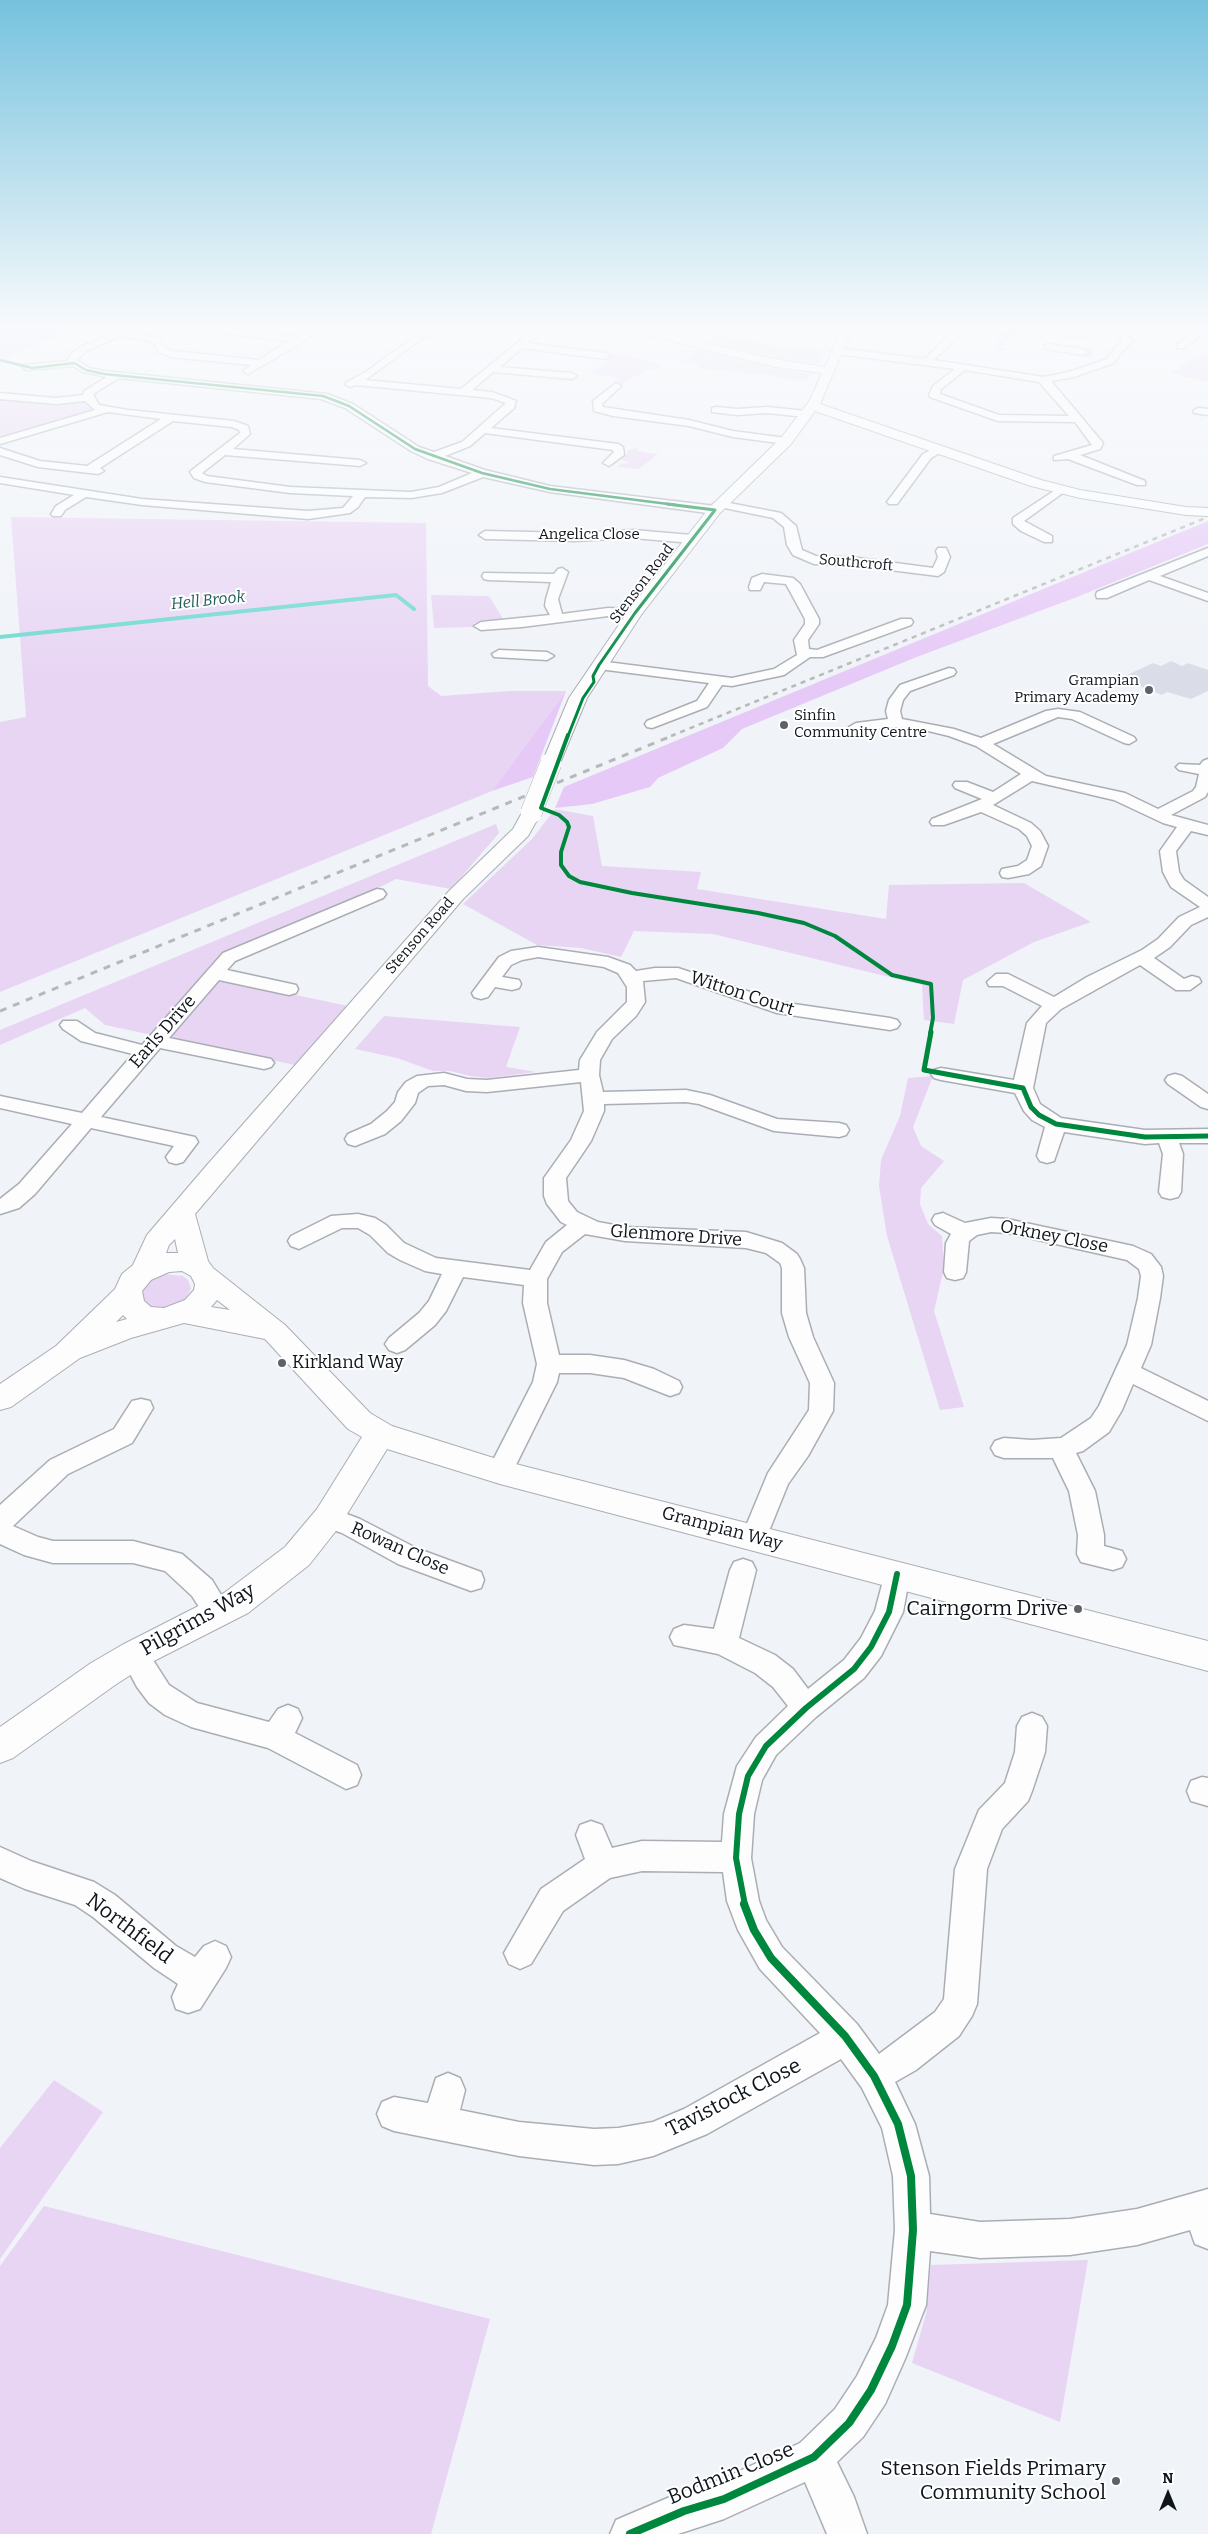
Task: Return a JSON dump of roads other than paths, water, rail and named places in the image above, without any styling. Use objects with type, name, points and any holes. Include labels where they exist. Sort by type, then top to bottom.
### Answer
[{"type":"street","points":[[0,451],[38,464],[94,471],[135,442]]},
{"type":"street","points":[[234,442],[196,472],[198,476],[230,483],[290,490],[411,494],[436,492],[482,473]]},
{"type":"street","points":[[405,442],[432,457],[482,473],[550,489],[717,507]]},
{"type":"street","points":[[432,457],[468,442]]},
{"type":"street","points":[[580,442],[618,447],[620,453],[610,464]]},
{"type":"street","name":"Stenson Road","points":[[145,1270],[157,1242],[216,1171],[456,895],[521,832],[531,813],[578,698],[599,665],[632,617],[717,507],[785,442]]},
{"type":"street","points":[[917,442],[1060,490],[1193,512],[1208,512]]},
{"type":"street","points":[[1097,442],[1096,447],[1063,456],[1141,483]]},
{"type":"street","points":[[893,502],[927,456],[939,449]]},
{"type":"street","points":[[222,451],[360,464]]},
{"type":"street","points":[[1,481],[83,494],[174,505],[318,515],[346,511],[354,505],[361,493]]},
{"type":"street","points":[[1048,539],[1024,528],[1016,521],[1060,490]]},
{"type":"street","points":[[57,514],[60,508],[83,494]]},
{"type":"street","name":"Southcroft","points":[[717,507],[777,515],[790,526],[793,545],[797,552],[814,560],[858,562],[938,572],[944,557],[942,551]]},
{"type":"street","name":"Angelica Close","points":[[476,525],[479,538],[581,537],[633,534],[692,539]]},
{"type":"street","points":[[1102,595],[1208,552]]},
{"type":"street","points":[[488,576],[560,575],[552,606],[558,619]]},
{"type":"street","points":[[1149,576],[1208,597]]},
{"type":"street","points":[[599,665],[718,681],[753,679],[779,672],[804,656],[801,640],[812,624],[812,619],[794,584],[779,578],[762,578],[756,581],[756,587]]},
{"type":"street","points":[[481,626],[583,616],[632,617]]},
{"type":"street","points":[[804,652],[818,654],[825,652],[906,622]]},
{"type":"street","points":[[498,625],[499,657],[547,656]]},
{"type":"street","points":[[896,723],[894,711],[896,700],[905,688],[942,678]]},
{"type":"street","points":[[652,724],[702,704],[718,681]]},
{"type":"street","points":[[981,743],[1058,713],[1074,715],[1129,740]]},
{"type":"street","points":[[856,727],[896,723],[920,725],[981,743],[1032,775],[1052,783],[1085,787],[1119,796],[1186,826],[1208,830]]},
{"type":"street","points":[[1158,815],[1199,794],[1204,788],[1206,767],[1184,767]]},
{"type":"street","points":[[938,822],[988,802],[1017,782],[1032,775]]},
{"type":"street","points":[[961,785],[1025,826],[1034,834],[1040,846],[1035,862],[1023,870],[1008,873]]},
{"type":"street","points":[[1186,826],[1168,851],[1171,872],[1177,882],[1208,905]]},
{"type":"street","name":"Earls Drive","points":[[0,1207],[12,1203],[27,1189],[229,957],[240,951],[371,902]]},
{"type":"street","points":[[1208,910],[1185,921],[1164,943],[1141,958],[1094,981],[1054,1005],[1037,1023],[1023,1088],[1031,1107],[1039,1115],[1056,1124],[1121,1135],[1167,1138],[1208,1136]]},
{"type":"street","points":[[495,986],[505,961],[516,955],[530,952],[608,962],[618,965],[632,977]]},
{"type":"street","points":[[1141,958],[1183,986],[1192,982]]},
{"type":"street","points":[[214,973],[290,989]]},
{"type":"street","name":"Witton Court","points":[[632,977],[655,973],[678,973],[777,1008],[854,1013],[890,1024]]},
{"type":"street","name":"Glenmore Drive","points":[[632,977],[636,987],[636,1002],[594,1050],[590,1060],[589,1075],[594,1098],[594,1111],[582,1140],[555,1178],[555,1196],[558,1204],[570,1217],[582,1225],[593,1229],[625,1234],[746,1240],[774,1248],[789,1259],[793,1268],[796,1324],[818,1372],[823,1397],[821,1411],[815,1424],[777,1480],[754,1538]]},
{"type":"street","points":[[996,982],[1002,978],[1054,1005]]},
{"type":"street","points":[[70,1025],[88,1038],[264,1063]]},
{"type":"street","points":[[941,1074],[1023,1088]]},
{"type":"street","points":[[354,1139],[383,1133],[405,1103],[408,1092],[413,1086],[424,1080],[444,1080],[466,1085],[487,1086],[589,1075]]},
{"type":"street","points":[[1176,1080],[1208,1103]]},
{"type":"street","points":[[594,1098],[686,1096],[702,1099],[774,1125],[839,1130]]},
{"type":"street","points":[[0,1102],[188,1142],[176,1157]]},
{"type":"street","points":[[1047,1156],[1056,1124]]},
{"type":"street","points":[[1167,1138],[1173,1154],[1170,1192]]},
{"type":"street","points":[[66,1354],[121,1331],[174,1316],[195,1307],[207,1294],[208,1284],[200,1270],[182,1214]]},
{"type":"street","points":[[299,1241],[323,1219],[350,1220],[367,1223],[408,1255],[433,1264],[456,1269],[536,1279]]},
{"type":"street","points":[[943,1220],[964,1232],[957,1243],[955,1272]]},
{"type":"street","points":[[500,1472],[545,1382],[548,1364],[543,1330],[535,1303],[536,1279],[554,1247],[582,1225]]},
{"type":"street","name":"Orkney Close","points":[[964,1232],[980,1226],[1007,1226],[1133,1254],[1151,1252],[1150,1267],[1152,1276],[1144,1329],[1128,1372],[1110,1410],[1100,1425],[1074,1444],[1061,1448]]},
{"type":"street","points":[[200,1270],[182,1262],[165,1263],[145,1270],[132,1281],[128,1294],[130,1305],[138,1313],[149,1317],[174,1316],[228,1320],[275,1332]]},
{"type":"street","points":[[397,1344],[432,1312],[456,1269]]},
{"type":"street","name":"Grampian Way","points":[[200,1270],[275,1332],[359,1421],[381,1434],[426,1451],[500,1472],[1208,1656]]},
{"type":"street","points":[[0,1398],[66,1354],[128,1294]]},
{"type":"street","points":[[548,1364],[590,1364],[624,1369],[645,1375],[670,1387]]},
{"type":"street","points":[[1128,1372],[1160,1386],[1208,1412]]},
{"type":"street","points":[[0,1522],[35,1487],[59,1468],[123,1436],[141,1408]]},
{"type":"street","name":"Pilgrims Way","points":[[0,1747],[73,1694],[134,1655],[218,1613],[261,1585],[297,1556],[328,1518],[362,1461],[381,1434]]},
{"type":"street","points":[[1004,1448],[1032,1450],[1061,1448],[1082,1490],[1091,1535],[1090,1554],[1113,1559]]},
{"type":"street","name":"Rowan Close","points":[[328,1518],[351,1526],[407,1556],[471,1580]]},
{"type":"street","points":[[0,1532],[33,1547],[53,1552],[133,1552],[173,1562],[187,1572],[202,1588],[218,1613]]},
{"type":"street","points":[[724,1642],[743,1570]]},
{"type":"street","name":"Bodmin Close","points":[[630,2534],[684,2510],[724,2499],[814,2457],[849,2423],[871,2390],[892,2346],[907,2305],[913,2230],[911,2176],[898,2124],[874,2076],[845,2036],[771,1958],[743,1901],[736,1858],[739,1814],[748,1776],[766,1746],[806,1708],[854,1669],[871,1648],[890,1612],[897,1574]]},
{"type":"street","points":[[684,1637],[724,1642],[739,1653],[765,1664],[783,1678],[806,1708]]},
{"type":"street","points":[[134,1655],[159,1694],[174,1706],[190,1714],[281,1728],[346,1775]]},
{"type":"street","points":[[874,2076],[904,2058],[947,2024],[960,2004],[971,1869],[990,1820],[1017,1791],[1030,1752],[1032,1726]]},
{"type":"street","points":[[591,1835],[603,1864]]},
{"type":"street","points":[[520,1953],[552,1900],[603,1864],[642,1856],[685,1855],[736,1858]]},
{"type":"street","name":"Northfield","points":[[0,1862],[25,1874],[84,1893],[104,1906],[165,1957],[201,1978]]},
{"type":"street","name":"Tavistock Close","points":[[394,2114],[519,2139],[594,2147],[618,2146],[653,2139],[695,2122],[816,2056],[845,2036]]},
{"type":"street","points":[[440,2122],[448,2090]]},
{"type":"street","points":[[913,2230],[980,2240],[1070,2237],[1205,2216]]},
{"type":"street","points":[[814,2457],[834,2497],[847,2534]]},
{"type":"waterway","name":"Hell Brook","points":[[0,637],[396,595],[414,609]]},
{"type":"railway","points":[[671,736],[1208,517]]},
{"type":"railway","points":[[0,1011],[674,735]]},
{"type":"place","name":"Grampian Primary Academy","points":[[1149,690]]},
{"type":"place","name":"Sinfin Community Centre","points":[[784,725]]},
{"type":"place","name":"Kirkland Way","points":[[282,1363]]},
{"type":"place","name":"Cairngorm Drive","points":[[1078,1609]]},
{"type":"place","name":"Stenson Fields Primary Community School","points":[[1116,2481]]}]
